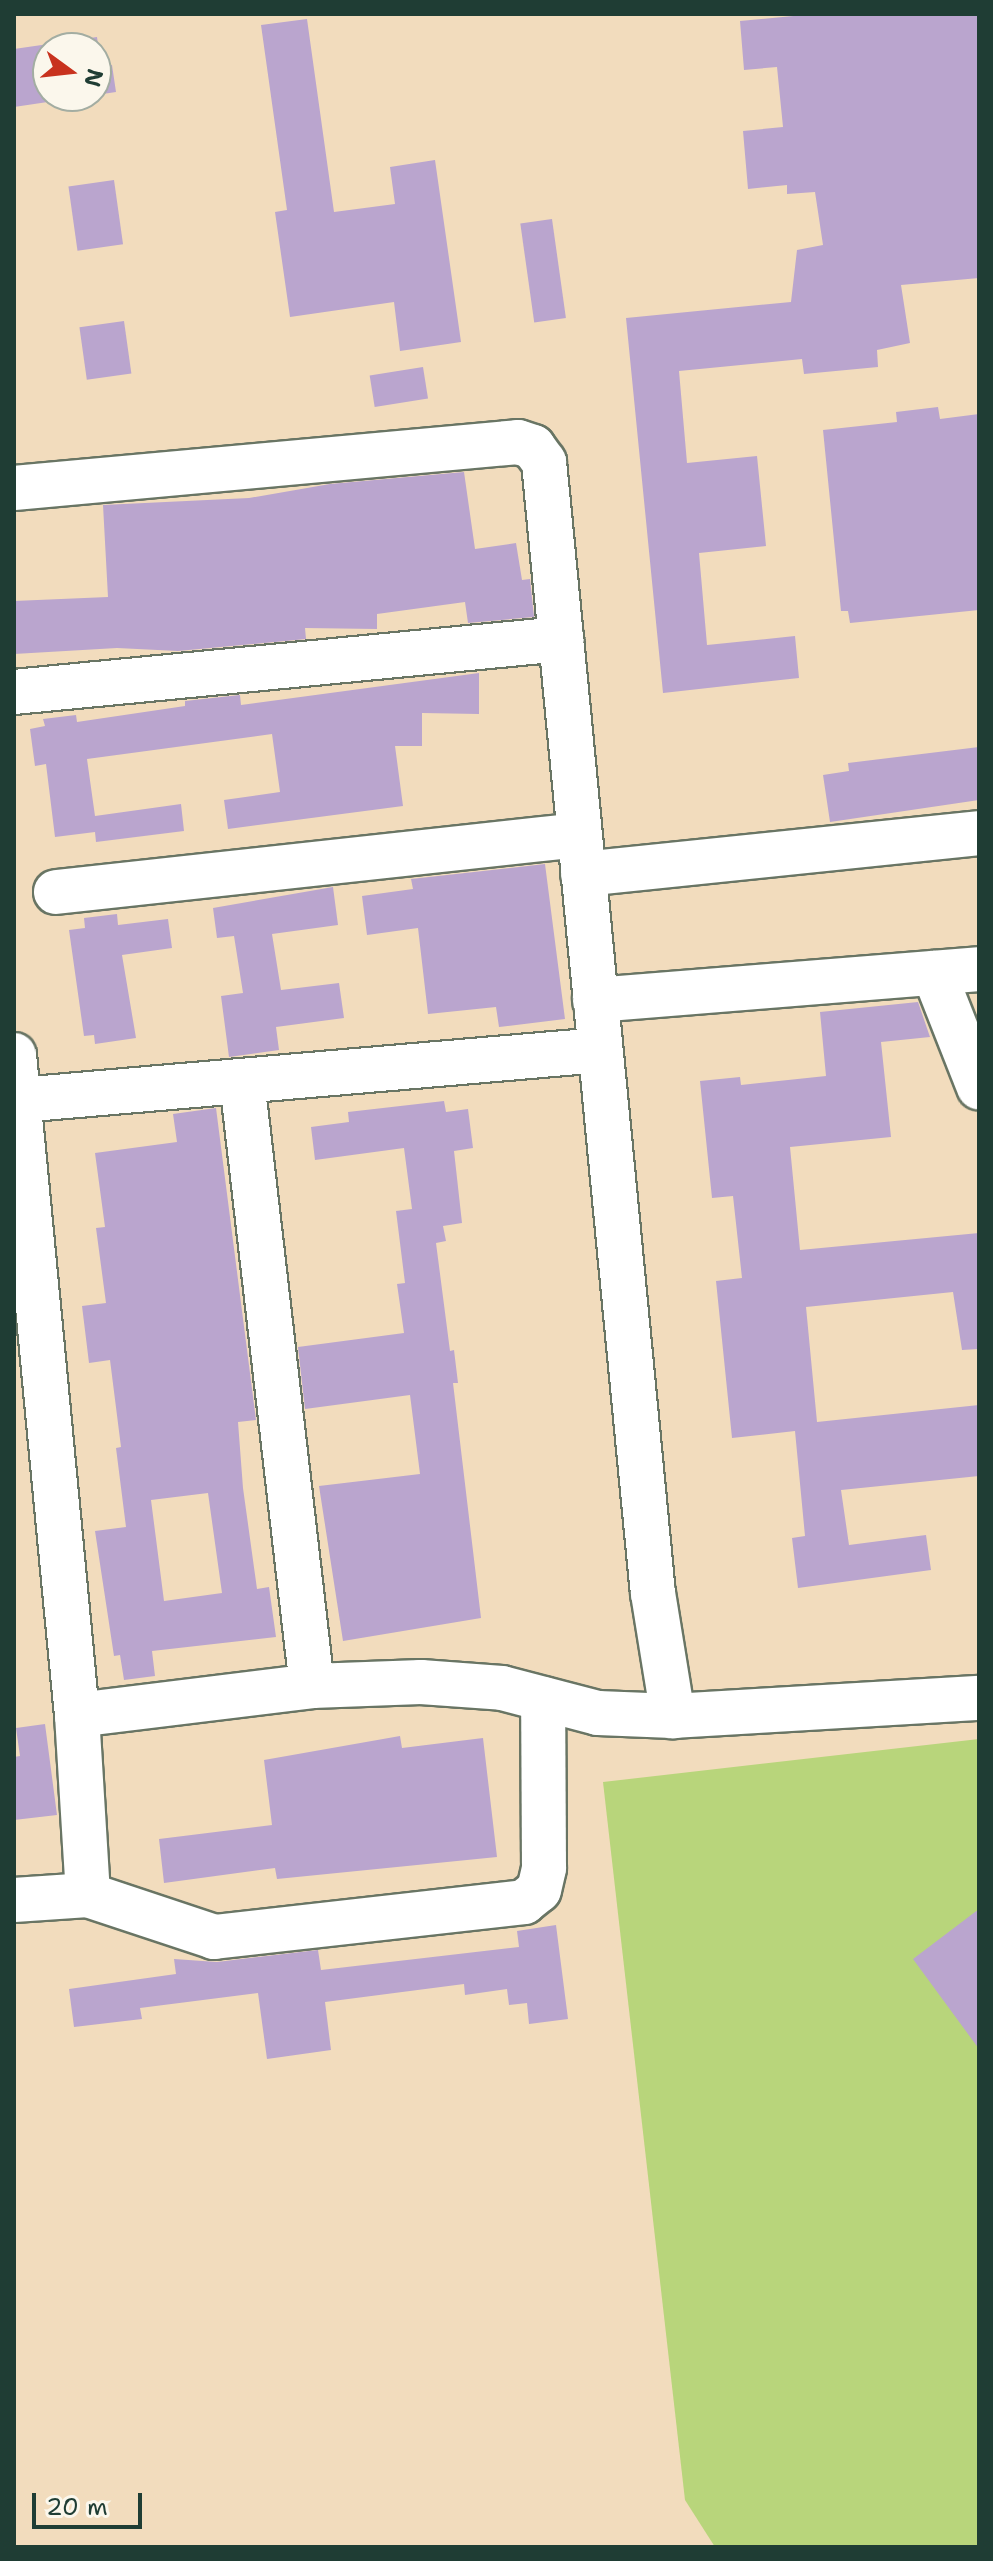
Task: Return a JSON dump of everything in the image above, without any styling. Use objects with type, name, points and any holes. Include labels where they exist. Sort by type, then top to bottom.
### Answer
[{"type":"street","points":[[14,488],[518,442],[533,447],[544,462],[653,1593],[673,1716]]},
{"type":"street","points":[[14,692],[561,639]]},
{"type":"street","points":[[56,892],[581,855],[979,833]]},
{"type":"street","points":[[595,1000],[979,969]]},
{"type":"street","points":[[934,973],[979,1087]]},
{"type":"street","points":[[20,1100],[600,1050]]},
{"type":"street","points":[[14,1055],[77,1715],[88,1895]]},
{"type":"street","points":[[242,1081],[312,1686]]},
{"type":"street","points":[[77,1715],[312,1686],[421,1682],[502,1688],[598,1713],[673,1716],[979,1698]]},
{"type":"street","points":[[14,1900],[88,1895],[214,1937],[524,1902],[539,1890],[544,1868],[543,1699]]},
{"type":"green space","points":[[979,1739],[979,2547],[715,2547],[685,2500],[603,1782]]},
{"type":"building","points":[[814,14],[979,14],[979,278],[901,285],[910,343],[877,350],[878,367],[804,374],[802,359],[679,371],[687,463],[757,456],[766,546],[699,553],[707,645],[795,636],[799,678],[663,693],[626,318],[791,302],[797,250],[823,245],[815,192],[787,194],[787,185],[748,189],[743,131],[783,127],[777,67],[744,70],[740,21]]},
{"type":"building","points":[[307,19],[334,212],[395,204],[390,167],[435,160],[461,342],[400,351],[394,302],[290,317],[275,212],[287,210],[261,25]]},
{"type":"building","points":[[32,46],[32,104],[14,107],[14,49]]},
{"type":"building","points":[[112,65],[116,92],[112,93]]},
{"type":"building","points":[[114,180],[123,244],[77,251],[68,186]]},
{"type":"building","points":[[552,219],[566,318],[534,322],[520,223]]},
{"type":"building","points":[[124,321],[131,373],[87,380],[79,327]]},
{"type":"building","points":[[423,367],[428,399],[375,407],[370,375]]},
{"type":"building","points":[[938,407],[940,419],[979,414],[979,610],[850,623],[848,611],[841,611],[823,430],[897,422],[896,412]]},
{"type":"building","points":[[464,472],[475,549],[516,543],[522,580],[530,579],[534,617],[468,623],[465,602],[377,614],[377,629],[305,628],[306,639],[178,651],[117,648],[14,654],[14,601],[108,597],[103,505],[249,498],[330,484]]},
{"type":"building","points":[[479,673],[479,714],[422,713],[422,746],[395,746],[403,806],[228,829],[224,800],[280,792],[272,734],[87,759],[95,816],[181,804],[184,831],[96,842],[95,832],[55,837],[46,764],[35,766],[30,729],[45,726],[43,719],[76,715],[77,722],[185,706],[185,701],[240,695],[241,705]]},
{"type":"building","points":[[979,747],[979,800],[830,822],[823,775],[849,771],[848,763]]},
{"type":"building","points":[[545,864],[565,1019],[499,1027],[496,1007],[428,1014],[418,928],[367,935],[362,896],[413,889],[411,879]]},
{"type":"building","points":[[333,887],[338,925],[272,934],[281,990],[339,983],[344,1018],[276,1027],[279,1050],[229,1057],[221,996],[243,993],[234,936],[217,938],[213,908]]},
{"type":"building","points":[[117,914],[118,925],[168,919],[172,948],[122,955],[136,1038],[95,1044],[94,1035],[84,1036],[69,930],[85,928],[84,918]]},
{"type":"building","points":[[918,1002],[930,1037],[881,1042],[891,1137],[790,1147],[800,1250],[979,1233],[979,1349],[962,1350],[953,1292],[806,1307],[817,1422],[979,1405],[979,1476],[841,1490],[849,1545],[926,1535],[931,1570],[798,1588],[792,1538],[805,1536],[795,1431],[732,1438],[716,1281],[742,1278],[733,1196],[712,1198],[700,1081],[740,1077],[741,1085],[826,1076],[820,1012]]},
{"type":"building","points":[[444,1101],[446,1112],[468,1109],[473,1148],[454,1151],[462,1223],[443,1226],[446,1241],[436,1243],[450,1351],[454,1350],[458,1383],[453,1383],[481,1618],[343,1641],[319,1486],[420,1474],[410,1395],[305,1409],[298,1347],[404,1333],[397,1284],[405,1283],[396,1211],[412,1209],[404,1148],[315,1160],[311,1127],[349,1122],[348,1112]]},
{"type":"building","points":[[216,1108],[256,1420],[238,1422],[243,1488],[257,1589],[269,1587],[276,1637],[152,1651],[155,1676],[124,1680],[120,1655],[114,1656],[95,1531],[126,1527],[116,1448],[121,1447],[110,1360],[89,1363],[82,1306],[106,1303],[96,1228],[105,1227],[95,1153],[177,1142],[173,1114]],"holes":[[[208,1493],[222,1593],[164,1601],[151,1500]]]},
{"type":"building","points":[[45,1724],[57,1815],[14,1820],[14,1757],[20,1756],[16,1728]]},
{"type":"building","points":[[400,1736],[402,1748],[483,1738],[497,1857],[277,1879],[275,1868],[164,1883],[159,1839],[272,1825],[264,1760]]},
{"type":"building","points":[[979,1909],[979,2049],[913,1959]]},
{"type":"building","points":[[556,1925],[568,2019],[529,2024],[527,2003],[509,2005],[507,1989],[465,1995],[464,1984],[325,2002],[331,2050],[267,2059],[258,1993],[140,2008],[142,2019],[74,2027],[69,1989],[176,1974],[174,1959],[217,1962],[318,1950],[321,1970],[519,1947],[517,1931]]}]
